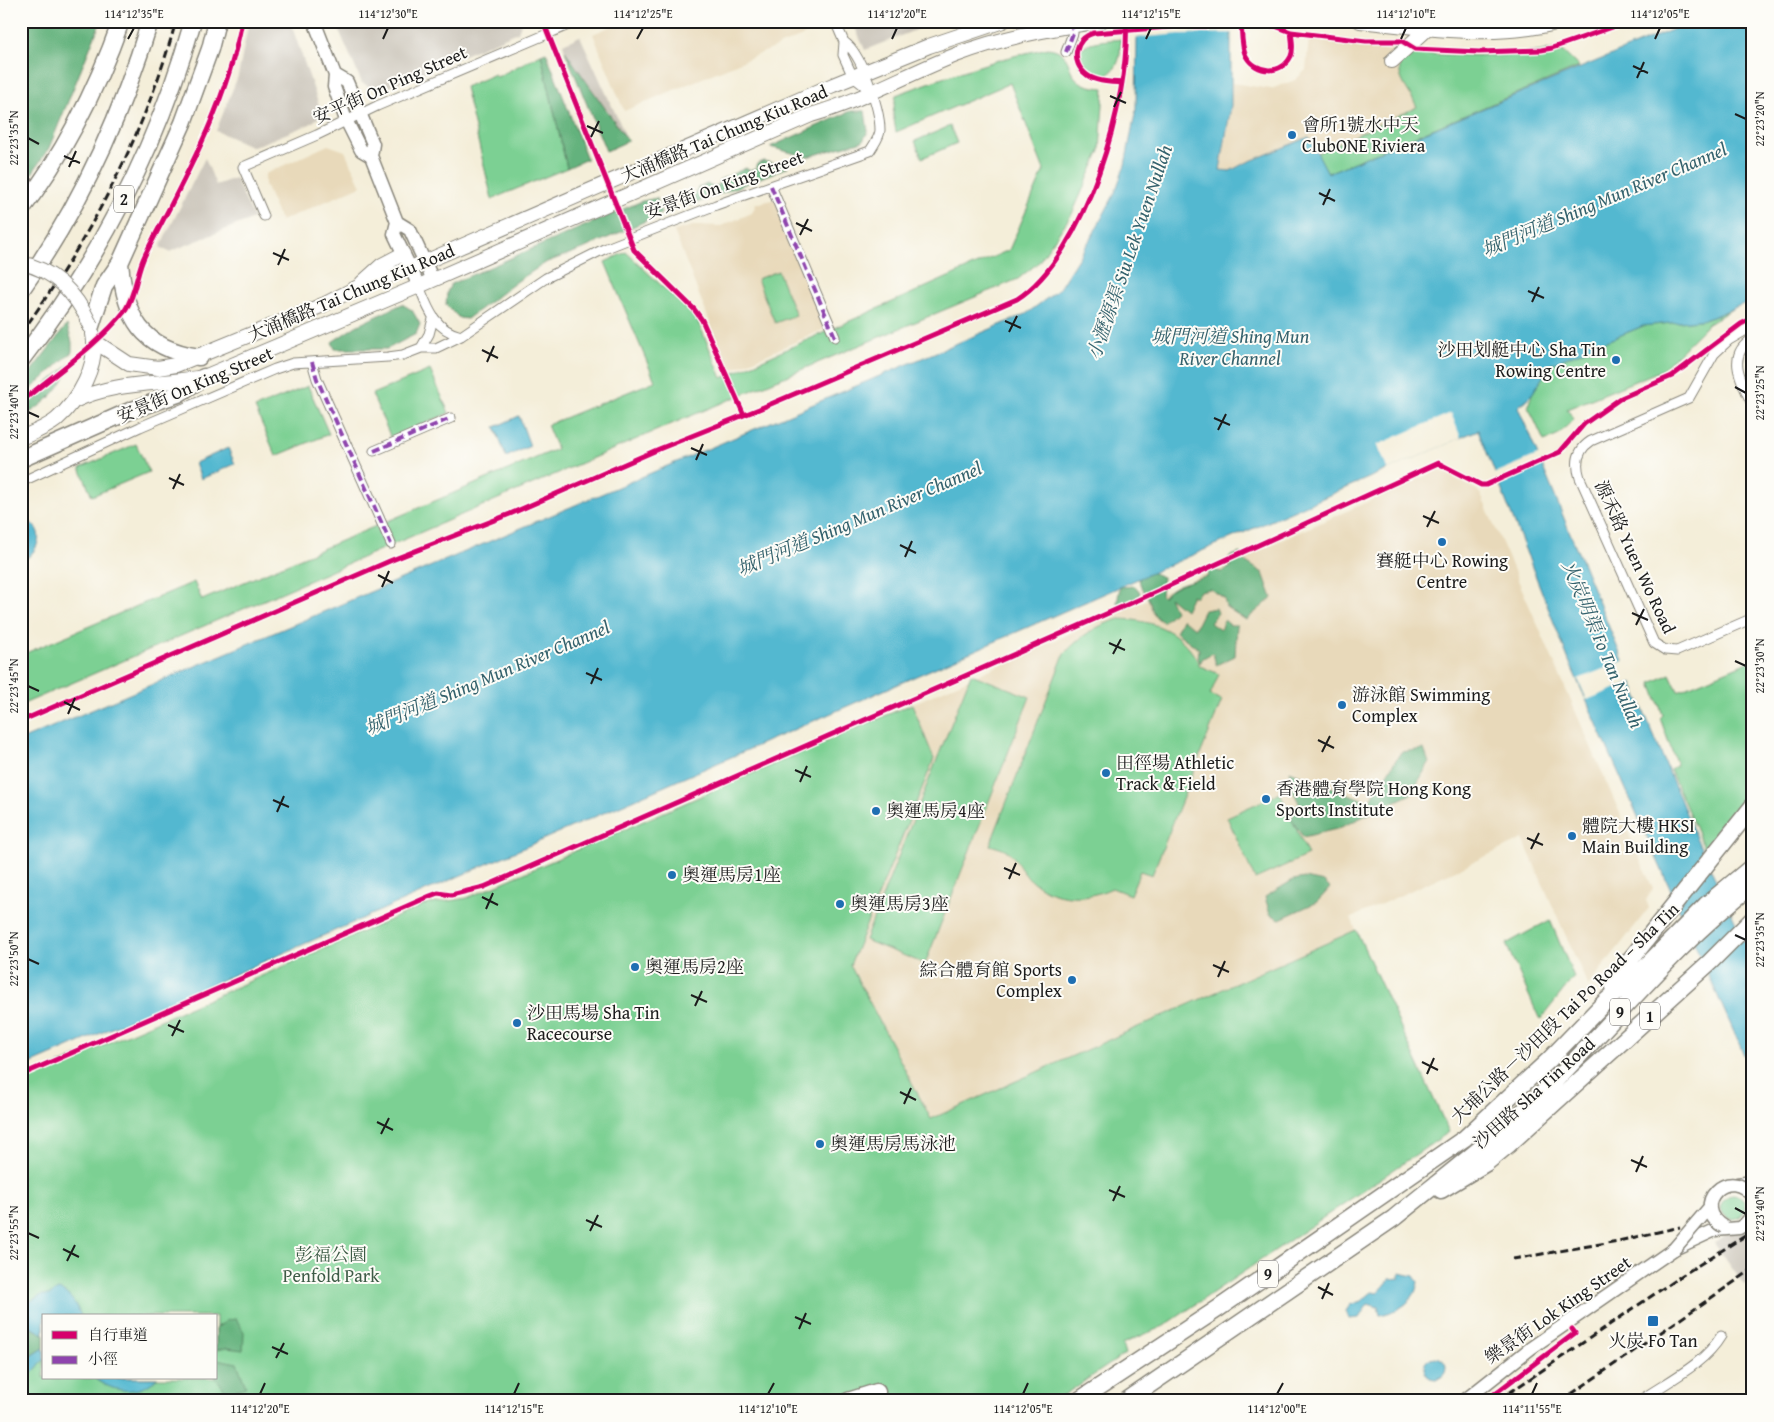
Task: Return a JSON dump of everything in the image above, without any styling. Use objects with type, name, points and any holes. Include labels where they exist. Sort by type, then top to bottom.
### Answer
[{"type":"highway","points":[[21,210],[51,166],[76,124],[122,21]]},
{"type":"highway","points":[[21,290],[61,228],[102,150],[124,98],[150,21]]},
{"type":"highway","name":"2","points":[[21,360],[84,270],[127,193],[163,112],[193,21]]},
{"type":"highway","points":[[93,333],[102,292],[108,279],[120,264],[187,112],[217,21]]},
{"type":"highway","points":[[120,264],[123,293],[129,312],[139,328],[150,338],[164,346],[199,357]]},
{"type":"highway","points":[[21,459],[132,410],[160,392],[178,394],[204,377]]},
{"type":"highway","points":[[1605,1002],[1630,960],[1753,806]]},
{"type":"highway","name":"大埔公路－沙田段 Tai Po Road – Sha Tin","points":[[1078,1401],[1219,1308],[1465,1138],[1549,1060],[1605,1002],[1684,936],[1726,897],[1753,866]]},
{"type":"highway","name":"大埔公路－沙田段 Tai Po Road – Sha Tin","points":[[1726,897],[1753,885]]},
{"type":"highway","name":"沙田路 Sha Tin Road","points":[[1394,1218],[1486,1163],[1702,969],[1753,919]]},
{"type":"highway","name":"大埔公路－沙田段 Tai Po Road – Sha Tin","points":[[1126,1401],[1394,1218],[1514,1119],[1553,1082],[1684,936]]},
{"type":"highway","points":[[848,1401],[878,1392]]},
{"type":"main road","name":"大涌橋路 Tai Chung Kiu Road","points":[[93,333],[129,364],[158,368],[176,365],[323,305],[358,287],[411,268],[858,75],[928,46],[1004,21]]},
{"type":"main road","name":"大涌橋路 Tai Chung Kiu Road","points":[[204,377],[433,280],[676,172],[958,54],[996,42],[1102,21]]},
{"type":"main road","points":[[1360,21],[1413,26],[1426,30],[1501,31],[1563,21]]},
{"type":"main road","points":[[1392,61],[1403,48],[1426,30]]},
{"type":"main road","points":[[358,287],[382,265],[402,254]]},
{"type":"main road","points":[[21,263],[41,269],[62,283],[80,304],[93,333],[91,365],[86,380],[74,400],[55,420],[21,438]]},
{"type":"main road","points":[[74,400],[109,387],[160,392]]},
{"type":"street","points":[[314,21],[335,75],[334,87],[346,120],[361,150],[371,156]]},
{"type":"street","name":"安平街 On Ping Street","points":[[264,216],[243,167],[305,141],[346,120],[578,21]]},
{"type":"street","name":"安景街 On King Street","points":[[21,482],[235,384],[293,363],[403,355],[420,348],[436,348],[461,336],[546,278],[635,237],[870,150],[880,132],[879,114],[871,92],[858,75],[851,47],[844,42],[835,21]]},
{"type":"street","points":[[1066,52],[1073,33],[1072,26]]},
{"type":"street","points":[[335,75],[347,82],[373,144],[371,156],[397,222],[394,234],[433,320],[450,334],[461,336]]},
{"type":"street","points":[[771,186],[835,336]]},
{"type":"street","points":[[397,222],[410,230],[433,280]]},
{"type":"street","points":[[420,348],[429,334],[433,320]]},
{"type":"street","name":"源禾路 Yuen Wo Road","points":[[1753,326],[1729,340],[1714,354],[1689,398],[1591,441],[1581,449],[1577,463],[1580,478],[1654,644],[1665,650],[1677,651],[1753,618]]},
{"type":"street","points":[[1753,339],[1741,347],[1736,359],[1738,370],[1753,406]]},
{"type":"street","points":[[312,362],[317,379],[391,544]]},
{"type":"street","points":[[374,451],[452,418]]},
{"type":"street","points":[[1737,1184],[1753,1182]]},
{"type":"street","name":"樂景街 Lok King Street","points":[[1674,1249],[1710,1207],[1711,1199],[1718,1189],[1730,1184],[1737,1184]]},
{"type":"street","points":[[1737,1184],[1744,1187],[1753,1198]]},
{"type":"street","points":[[1710,1207],[1714,1219],[1724,1227]]},
{"type":"street","name":"樂景街 Lok King Street","points":[[1464,1401],[1531,1348],[1674,1249],[1700,1235],[1724,1227],[1739,1228],[1746,1224],[1753,1215]]},
{"type":"street","points":[[1638,1401],[1702,1358],[1721,1336]]},
{"type":"shaded area","points":[[249,21],[290,21],[321,111],[318,118],[310,124],[253,147],[216,131],[238,76]]},
{"type":"shaded area","points":[[335,21],[522,21],[518,32],[380,91],[362,83]]},
{"type":"shaded area","points":[[623,21],[810,21],[814,31],[624,111],[593,34]]},
{"type":"shaded area","points":[[852,21],[938,21],[865,50]]},
{"type":"shaded area","points":[[580,36],[628,141],[565,51],[563,44]]},
{"type":"shaded area","name":"會所1號水中天 ClubONE Riviera","points":[[1309,38],[1406,53],[1398,71],[1417,107],[1317,153],[1317,190],[1220,170],[1229,124],[1232,83],[1271,89],[1295,80],[1306,70]]},
{"type":"shaded area","points":[[328,145],[345,151],[361,186],[281,221],[265,185],[265,174]]},
{"type":"shaded area","points":[[205,158],[216,185],[235,178],[254,218],[169,252],[160,247]]},
{"type":"shaded area","points":[[775,199],[827,328],[729,371],[674,231],[696,225],[721,226],[752,213],[756,204]]},
{"type":"shaded area","name":"香港體育學院 Hong Kong Sports Institute","points":[[1439,470],[1477,490],[1481,495],[1653,889],[1646,900],[1649,908],[1588,986],[1523,839],[1351,918],[1356,930],[931,1119],[850,965],[934,759],[912,704]]},
{"type":"shaded area","points":[[1753,1212],[1753,1279],[1744,1285],[1714,1243]]},
{"type":"green space","points":[[21,21],[101,21],[49,148],[21,190]]},
{"type":"green space","points":[[1121,39],[1120,55],[1114,69],[1110,73],[1105,75],[1094,74],[1080,65],[1078,53],[1081,48],[1097,41]]},
{"type":"green space","points":[[1048,48],[1058,51],[1064,56],[1074,76],[1079,81],[1089,86],[1104,88],[1100,151],[1072,214],[1038,263],[1018,279],[674,423],[21,705],[21,655],[194,582],[202,600],[557,449],[547,425],[655,381],[605,262],[626,252],[697,319],[722,378],[1009,250],[1044,170],[1010,83],[896,132],[893,113],[896,95],[971,68]]},
{"type":"green space","points":[[1559,48],[1579,67],[1328,173],[1317,153],[1417,107],[1405,87],[1400,74],[1400,67],[1406,53],[1503,55]]},
{"type":"green space","points":[[565,51],[628,141],[606,151]]},
{"type":"green space","points":[[546,52],[587,159],[567,168],[541,54]]},
{"type":"green space","points":[[541,54],[567,168],[492,199],[465,87],[495,74],[497,77]]},
{"type":"green space","points":[[851,111],[865,111],[868,131],[863,141],[807,157],[770,147]]},
{"type":"green space","points":[[950,126],[957,143],[922,158],[915,141]]},
{"type":"green space","points":[[764,161],[788,167],[689,206],[698,188],[707,184],[712,187],[718,185],[719,180],[746,168],[750,171],[757,168],[757,164]]},
{"type":"green space","points":[[657,198],[661,214],[583,249],[547,262],[519,280],[467,319],[459,318],[446,305],[447,292],[451,284],[642,201]]},
{"type":"green space","points":[[778,271],[796,315],[775,323],[757,279]]},
{"type":"green space","points":[[402,304],[412,310],[420,324],[416,334],[387,349],[335,349],[332,342],[356,326]]},
{"type":"green space","name":"沙田划艇中心 Sha Tin Rowing Centre","points":[[1732,309],[1708,324],[1662,370],[1567,409],[1574,419],[1557,436],[1544,441],[1528,406],[1532,394],[1551,364],[1643,326],[1707,319]]},
{"type":"green space","points":[[67,325],[72,342],[72,352],[21,398],[21,384]]},
{"type":"green space","points":[[70,364],[62,382],[51,396],[21,418],[21,405]]},
{"type":"green space","points":[[430,370],[449,413],[391,438],[372,394]]},
{"type":"green space","points":[[308,386],[329,434],[276,456],[255,408]]},
{"type":"green space","points":[[136,444],[149,472],[92,496],[80,468]]},
{"type":"green space","points":[[1240,553],[1246,562],[1263,573],[1272,598],[1246,620],[1226,607],[1224,598],[1210,589],[1200,591],[1196,597],[1192,595],[1185,610],[1169,597],[1175,611],[1163,622],[1156,617],[1139,579],[1150,572],[1163,577],[1161,595],[1163,597],[1178,585],[1208,576],[1206,567],[1221,572],[1231,567],[1229,557]]},
{"type":"green space","points":[[1135,586],[1140,592],[1138,600],[1126,608],[1117,603],[1120,587]]},
{"type":"green space","points":[[1216,608],[1218,613],[1210,623],[1220,630],[1224,620],[1230,625],[1237,625],[1235,656],[1216,665],[1213,653],[1203,658],[1200,663],[1198,658],[1199,649],[1176,632],[1182,619],[1195,628],[1204,610]]},
{"type":"green space","name":"田徑場 Athletic Track & Field","points":[[1119,619],[1156,625],[1177,636],[1186,644],[1200,666],[1219,674],[1210,695],[1222,700],[1152,875],[1140,871],[1130,895],[1112,888],[1089,895],[1065,896],[1054,893],[1033,882],[1024,873],[1011,854],[1004,849],[990,845],[1064,654],[1089,632]]},
{"type":"green space","points":[[1753,660],[1753,788],[1704,848],[1670,770],[1677,765],[1660,718],[1663,715],[1651,683],[1670,674],[1678,691]]},
{"type":"green space","points":[[971,674],[1030,697],[925,964],[865,940]]},
{"type":"green space","name":"沙田馬場 Sha Tin Racecourse","points":[[912,704],[934,759],[850,965],[931,1119],[1356,930],[1449,1132],[1164,1326],[1122,1344],[1125,1354],[1055,1401],[21,1401],[21,1081],[424,905],[467,898]]},
{"type":"green space","points":[[1424,749],[1429,763],[1411,794],[1337,829],[1303,837],[1291,819],[1299,803],[1288,781],[1290,771],[1369,802],[1401,752]]},
{"type":"green space","points":[[1280,793],[1308,855],[1255,879],[1227,817]]},
{"type":"green space","points":[[1305,878],[1324,882],[1330,888],[1317,902],[1280,919],[1270,914],[1265,897],[1293,880]]},
{"type":"green space","points":[[1550,920],[1574,977],[1540,1020],[1506,944]]},
{"type":"green space","points":[[1733,1195],[1738,1196],[1744,1202],[1744,1212],[1738,1218],[1733,1219],[1728,1218],[1722,1212],[1721,1207],[1722,1202],[1728,1196]]},
{"type":"green space","points":[[236,1319],[244,1332],[243,1350],[227,1348],[218,1350],[218,1327],[228,1320]]},
{"type":"green space","points":[[21,1327],[30,1327],[42,1333],[42,1349],[30,1357],[21,1359]]},
{"type":"green space","points":[[218,1359],[237,1363],[246,1387],[227,1393],[217,1380]]},
{"type":"water","name":"城門河道 Shing Mun River Channel","points":[[1693,21],[1753,21],[1753,300],[1707,319],[1643,326],[1551,364],[1532,394],[1518,407],[1695,835],[1753,960],[1753,1075],[1571,666],[1478,430],[21,1068],[21,740],[1026,314],[1058,290],[1091,238],[1114,195],[1125,165],[1136,109],[1137,37],[1231,28],[1231,106],[1220,170],[1230,171],[1309,137],[1328,173]]},
{"type":"water","points":[[519,416],[530,446],[506,457],[495,427]]},
{"type":"water","points":[[228,448],[235,464],[201,479],[195,463]]},
{"type":"water","points":[[31,523],[36,528],[39,539],[35,550],[21,562],[22,529],[25,524]]},
{"type":"water","points":[[1400,1273],[1414,1276],[1418,1282],[1410,1300],[1394,1311],[1380,1315],[1378,1307],[1368,1304],[1359,1318],[1349,1319],[1346,1311],[1350,1305],[1361,1301],[1372,1292],[1378,1293],[1390,1279],[1400,1278]]},
{"type":"water","points":[[58,1290],[62,1291],[69,1296],[80,1314],[42,1314],[42,1333],[30,1327],[21,1327],[21,1306],[42,1295],[50,1295]]},
{"type":"water","points":[[42,1349],[42,1362],[21,1385],[21,1359],[30,1357]]},
{"type":"water","points":[[1431,1357],[1439,1357],[1446,1364],[1446,1372],[1439,1379],[1431,1379],[1424,1372],[1424,1364]]},
{"type":"water","points":[[98,1380],[155,1380],[143,1388],[135,1390],[118,1389]]},
{"type":"pier","points":[[1133,21],[1233,21],[1234,33],[1181,34],[1134,38]]},
{"type":"pier","points":[[1451,413],[1461,438],[1388,470],[1377,445]]},
{"type":"pier","points":[[1540,454],[1544,463],[1497,483],[1493,474]]},
{"type":"pier","points":[[1626,660],[1634,681],[1587,700],[1578,679]]},
{"type":"railway","points":[[21,333],[70,260],[113,184],[132,145],[148,104],[176,21]]},
{"type":"railway","points":[[1513,1259],[1618,1241],[1680,1227]]},
{"type":"railway","points":[[1509,1393],[1681,1276],[1753,1231]]},
{"type":"railway","points":[[1561,1401],[1753,1269]]},
{"type":"marked path","points":[[1066,52],[1073,33],[1072,26]]},
{"type":"marked path","points":[[771,186],[835,337]]},
{"type":"marked path","points":[[312,362],[317,379],[391,544]]},
{"type":"marked path","points":[[374,451],[451,418]]},
{"type":"cycle path","points":[[21,402],[102,336],[124,312],[134,291],[145,255],[189,170],[215,113],[235,53],[242,21]]},
{"type":"cycle path","points":[[543,21],[634,250],[694,309],[702,320],[744,415]]},
{"type":"cycle path","points":[[21,721],[392,560],[510,514],[659,449],[759,409],[1017,299],[1041,278],[1063,248],[1083,212],[1099,173],[1112,131],[1121,91],[1126,53],[1126,21]]},
{"type":"cycle path","points":[[1241,21],[1244,52],[1250,62],[1262,69],[1275,69],[1282,67],[1287,62],[1292,50],[1291,32]]},
{"type":"cycle path","points":[[1122,83],[1095,79],[1082,70],[1076,58],[1082,40],[1094,33],[1181,26],[1275,26],[1291,32],[1366,41],[1402,41],[1415,49],[1479,52],[1541,50],[1552,48],[1630,21]]},
{"type":"cycle path","points":[[21,1075],[430,896],[438,893],[451,895],[484,887],[1138,600],[1438,463],[1481,485],[1486,485],[1560,452],[1584,424],[1621,398],[1672,376],[1741,324],[1753,318]]},
{"type":"cycle path","points":[[1485,1401],[1575,1333],[1572,1329]]},
{"type":"place","name":"會所1號水中天 ClubONE Riviera","points":[[1292,135]]},
{"type":"place","name":"沙田划艇中心 Sha Tin Rowing Centre","points":[[1616,360]]},
{"type":"place","name":"賽艇中心 Rowing Centre","points":[[1442,542]]},
{"type":"place","name":"游泳館 Swimming Complex","points":[[1342,705]]},
{"type":"place","name":"田徑場 Athletic Track & Field","points":[[1106,773]]},
{"type":"place","name":"香港體育學院 Hong Kong Sports Institute","points":[[1266,799]]},
{"type":"place","name":"奧運馬房4座","points":[[876,811]]},
{"type":"place","name":"體院大樓 HKSI Main Building","points":[[1572,836]]},
{"type":"place","name":"奧運馬房1座","points":[[672,875]]},
{"type":"place","name":"奧運馬房3座","points":[[840,904]]},
{"type":"place","name":"奧運馬房2座","points":[[635,967]]},
{"type":"place","name":"綜合體育館 Sports Complex","points":[[1072,980]]},
{"type":"place","name":"沙田馬場 Sha Tin Racecourse","points":[[517,1023]]},
{"type":"place","name":"奧運馬房馬泳池","points":[[820,1144]]},
{"type":"place","name":"火炭 Fo Tan","points":[[1653,1321]]},
{"type":"water label","name":"小瀝源渠 Siu Lek Yuen Nullah","points":[[1129,252]]},
{"type":"water label","name":"火炭明渠 Fo Tan Nullah","points":[[1603,644]]},
{"type":"park label","name":"彭福公園 Penfold Park","points":[[331,1265]]}]
